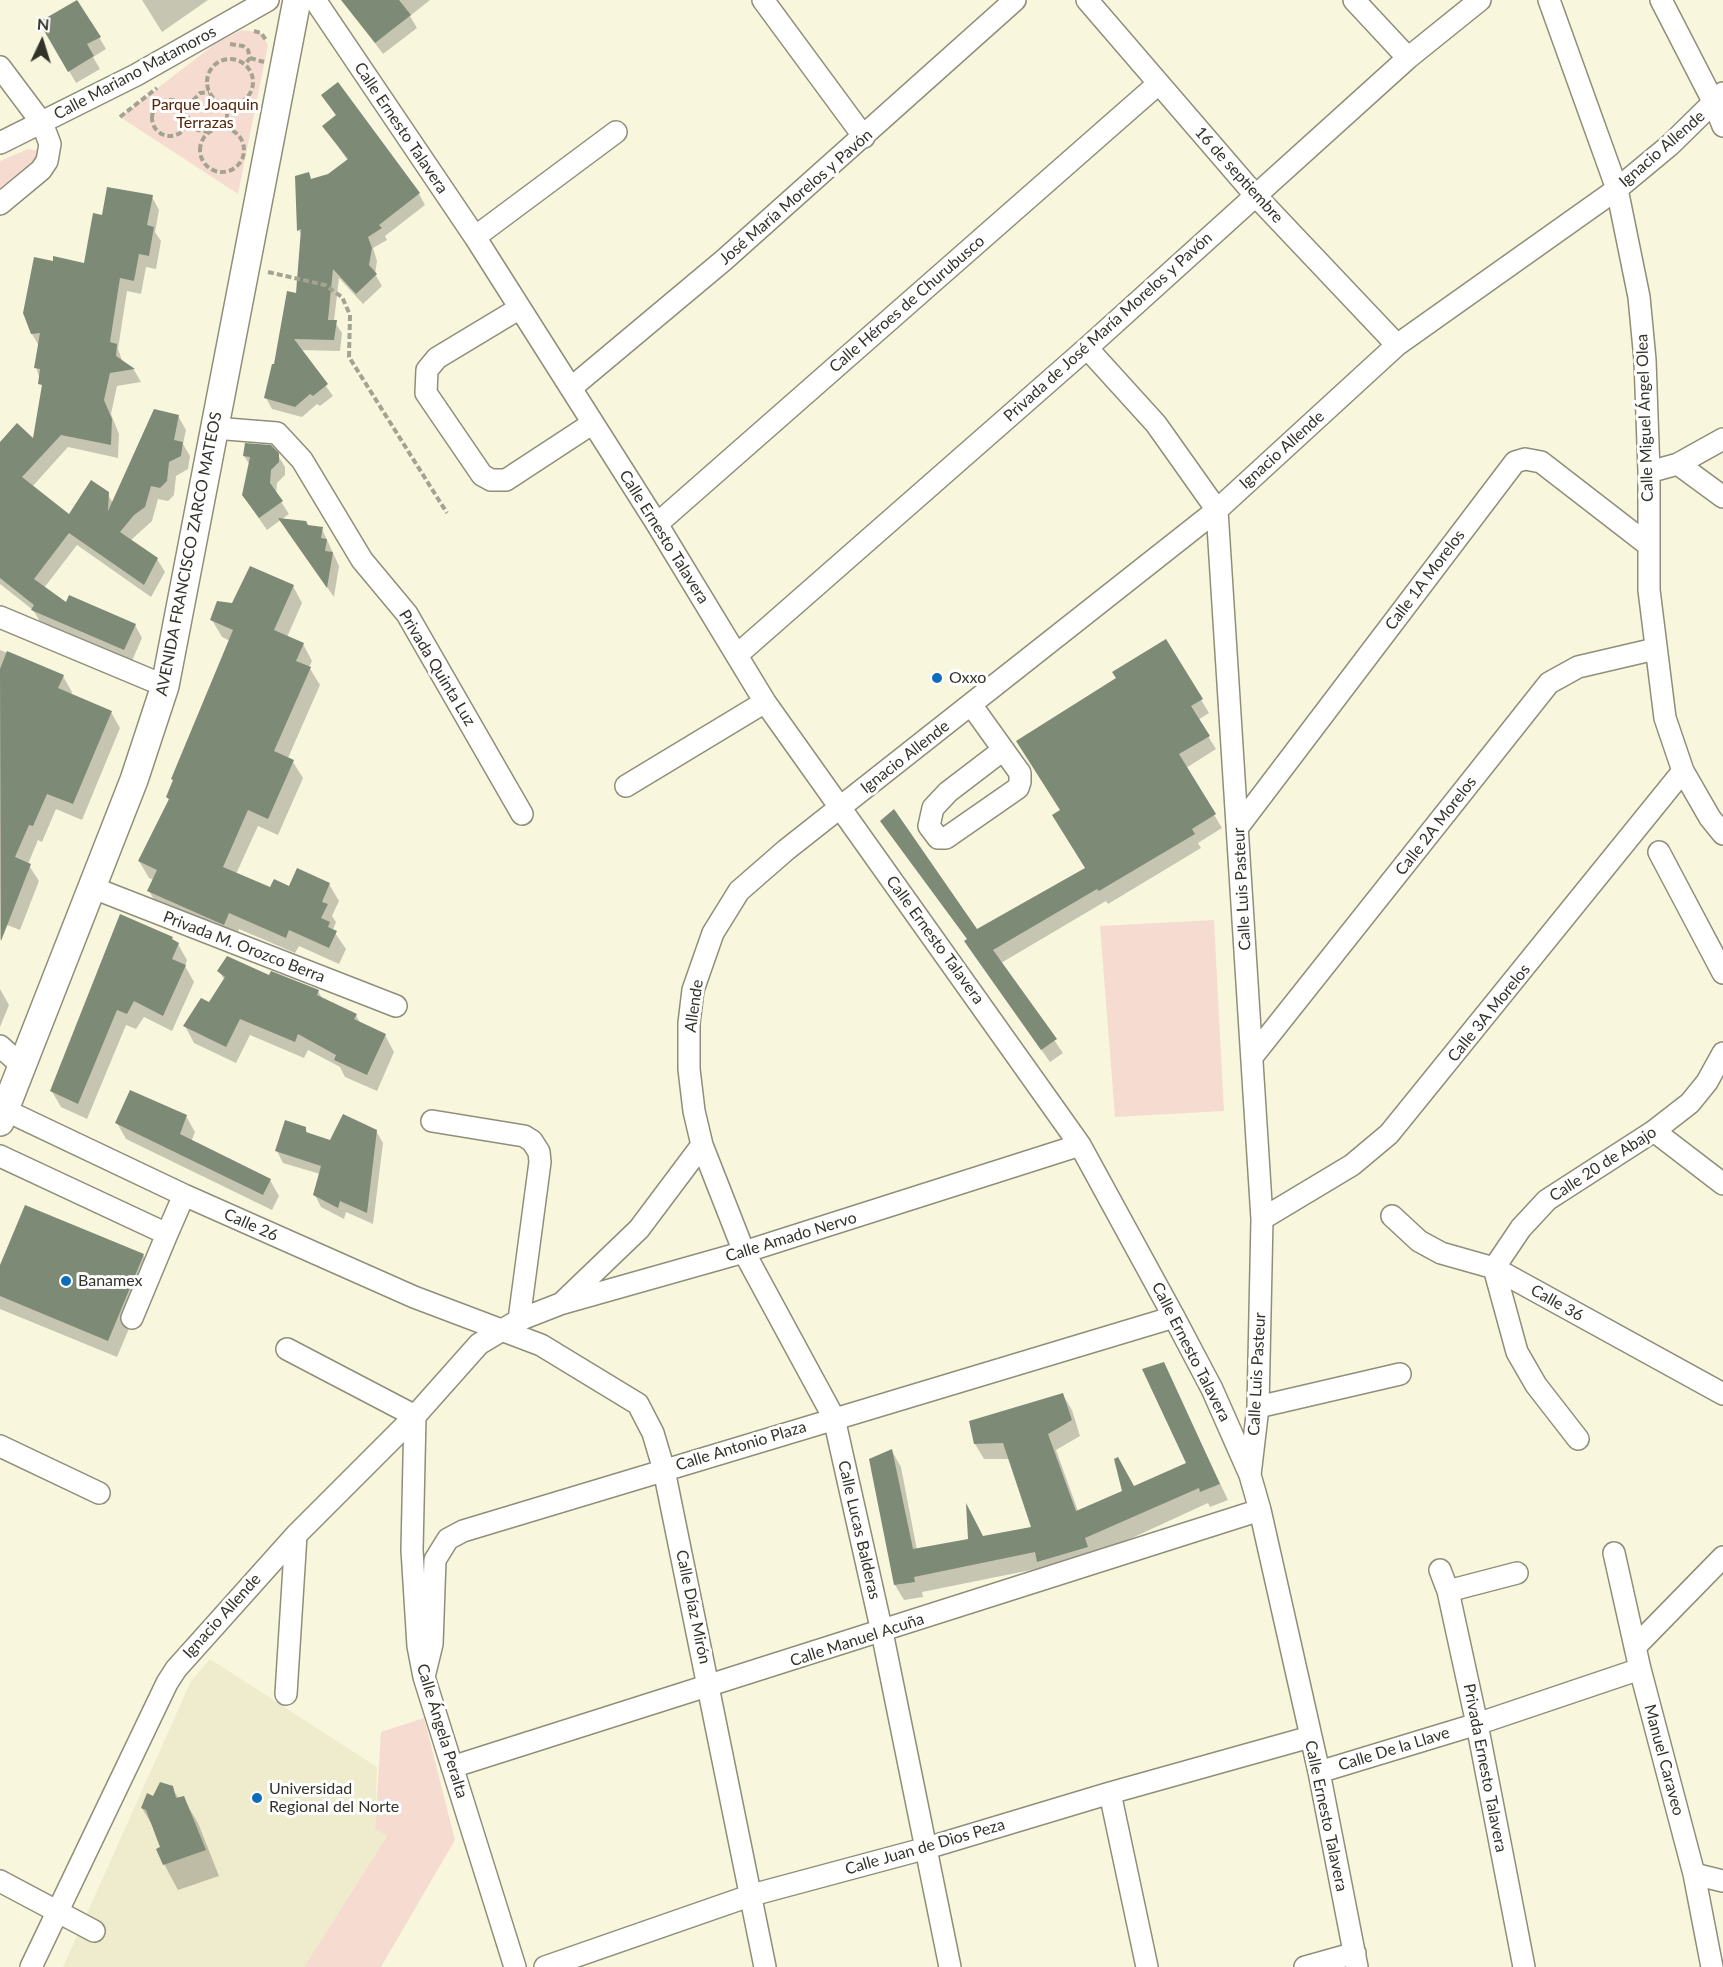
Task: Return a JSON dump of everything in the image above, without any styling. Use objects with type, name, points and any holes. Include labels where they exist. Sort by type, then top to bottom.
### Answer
[{"type":"main road","name":"AVENIDA FRANCISCO ZARCO MATEOS","points":[[2,1116],[134,780],[165,686],[297,0]]},
{"type":"street","name":"Calle Mariano Matamoros","points":[[0,143],[135,75],[268,0]]},
{"type":"street","name":"Calle Ernesto Talavera","points":[[315,0],[475,237],[657,524],[765,702],[1080,1145],[1174,1317],[1212,1389],[1250,1475],[1260,1510],[1318,1772],[1356,1960]]},
{"type":"street","points":[[763,0],[864,137]]},
{"type":"street","name":"José María Morelos y Pavón","points":[[571,387],[724,260],[1016,0]]},
{"type":"street","name":"16 de septiembre","points":[[1087,0],[1255,195],[1397,345]]},
{"type":"street","points":[[1354,0],[1408,58]]},
{"type":"street","name":"Privada de José María Morelos y Pavón","points":[[736,655],[1088,348],[1408,58],[1480,0]]},
{"type":"street","name":"Calle Miguel Ángel Olea","points":[[1549,0],[1617,189],[1639,297],[1645,360],[1649,472],[1647,544],[1655,649],[1665,718],[1683,771],[1710,818],[1723,834]]},
{"type":"street","points":[[1661,0],[1719,98],[1723,126]]},
{"type":"street","points":[[0,67],[48,133],[50,153],[41,170],[0,204]]},
{"type":"street","name":"Calle Héroes de Churubusco","points":[[657,524],[1158,84]]},
{"type":"street","name":"Ignacio Allende","points":[[840,807],[972,706],[1217,510],[1397,345],[1617,189],[1719,98]]},
{"type":"street","points":[[475,237],[616,132]]},
{"type":"street","points":[[520,308],[437,358],[427,370],[426,393],[482,475],[491,480],[506,480],[593,423]]},
{"type":"street","points":[[1088,348],[1156,424],[1217,510]]},
{"type":"street","name":"Privada Quinta Luz","points":[[214,428],[277,433],[302,460],[362,560],[407,614],[522,814]]},
{"type":"street","points":[[1649,472],[1678,464],[1723,439]]},
{"type":"street","name":"Calle 1A Morelos","points":[[1238,827],[1515,462],[1525,459],[1541,462],[1647,544]]},
{"type":"street","points":[[1678,464],[1723,497]]},
{"type":"street","name":"Calle Luis Pasteur","points":[[1217,510],[1262,1219],[1258,1407],[1250,1475]]},
{"type":"street","points":[[0,616],[165,686]]},
{"type":"street","name":"Calle 2A Morelos","points":[[1252,1057],[1549,683],[1578,667],[1655,649]]},
{"type":"street","points":[[626,786],[765,702]]},
{"type":"street","points":[[972,706],[1020,773],[1018,788],[946,838],[938,838],[929,826],[933,808],[948,792],[1003,750]]},
{"type":"street","name":"Calle 3A Morelos","points":[[1262,1219],[1352,1164],[1389,1134],[1683,771]]},
{"type":"street","name":"Allende","points":[[744,1252],[702,1145],[694,1111],[688,1069],[689,1023],[693,990],[713,933],[739,891],[840,807]]},
{"type":"street","points":[[1659,852],[1723,973]]},
{"type":"street","name":"Privada M. Orozco Berra","points":[[91,887],[396,1006]]},
{"type":"street","points":[[0,1046],[22,1066]]},
{"type":"street","name":"Calle 20 de Abajo","points":[[1494,1268],[1521,1228],[1547,1200],[1654,1131],[1690,1103],[1707,1082],[1723,1053]]},
{"type":"street","name":"Calle 26","points":[[2,1116],[414,1297],[511,1324]]},
{"type":"street","points":[[432,1121],[524,1136],[532,1141],[539,1152],[540,1162],[511,1324]]},
{"type":"street","points":[[1654,1131],[1723,1184]]},
{"type":"street","points":[[560,1304],[639,1229],[702,1145]]},
{"type":"street","name":"Calle Amado Nervo","points":[[511,1324],[560,1304],[744,1252],[1080,1145]]},
{"type":"street","points":[[0,1156],[167,1234]]},
{"type":"street","points":[[132,1318],[184,1195]]},
{"type":"street","name":"Calle 36","points":[[1392,1216],[1419,1241],[1441,1253],[1494,1268],[1723,1394]]},
{"type":"street","name":"Calle Lucas Balderas","points":[[744,1252],[834,1418],[882,1632],[950,1967]]},
{"type":"street","points":[[1494,1268],[1517,1352],[1536,1385],[1578,1439]]},
{"type":"street","name":"Calle Antonio Plaza","points":[[424,1677],[432,1644],[435,1560],[448,1539],[463,1531],[1174,1317]]},
{"type":"street","name":"Ignacio Allende","points":[[31,1967],[167,1683],[187,1654],[296,1535],[415,1416],[478,1344],[511,1324]]},
{"type":"street","name":"Calle Díaz Mirón","points":[[511,1324],[638,1404],[653,1433],[664,1470],[765,1967]]},
{"type":"street","points":[[287,1349],[415,1416]]},
{"type":"street","points":[[1258,1407],[1400,1374]]},
{"type":"street","name":"Calle Ángela Peralta","points":[[415,1416],[413,1599],[424,1677],[515,1967]]},
{"type":"street","points":[[0,1446],[99,1494]]},
{"type":"street","name":"Calle Manuel Acuña","points":[[452,1767],[1260,1510]]},
{"type":"street","points":[[286,1694],[296,1535]]},
{"type":"street","name":"Manuel Caraveo","points":[[1614,1553],[1640,1669],[1694,1874],[1712,1967]]},
{"type":"street","points":[[1635,1647],[1723,1557]]},
{"type":"street","name":"Privada Ernesto Talavera","points":[[1440,1570],[1448,1591],[1477,1724],[1524,1967]]},
{"type":"street","points":[[1448,1591],[1516,1573]]},
{"type":"street","name":"Calle De la Llave","points":[[1318,1772],[1477,1724],[1640,1669]]},
{"type":"street","name":"Calle Juan de Dios Peza","points":[[544,1967],[752,1895],[927,1848],[1110,1793],[1310,1737]]},
{"type":"street","points":[[1110,1793],[1147,1967]]},
{"type":"street","points":[[1694,1874],[1723,1881]]},
{"type":"street","points":[[0,1881],[94,1931]]},
{"type":"street","points":[[1305,1967],[1356,1960]]},
{"type":"path","points":[[251,30],[261,33],[268,45]]},
{"type":"path","points":[[223,44],[243,46],[248,50],[250,58]]},
{"type":"path","points":[[263,73],[267,55]]},
{"type":"path","points":[[230,58],[245,64],[253,77],[251,91],[241,102],[227,105],[213,99],[209,92],[207,76],[215,63],[230,58]]},
{"type":"path","points":[[250,58],[265,63]]},
{"type":"path","points":[[245,64],[250,58]]},
{"type":"path","points":[[187,107],[173,100],[161,102],[154,111],[152,123],[158,133],[170,137],[182,133],[188,123],[187,107],[200,93],[209,92]]},
{"type":"path","points":[[222,128],[227,117],[227,105]]},
{"type":"path","points":[[188,123],[198,130],[208,132],[222,128],[236,133],[244,145],[242,159],[233,170],[218,172],[205,165],[201,159],[200,144],[208,132]]},
{"type":"path","points":[[244,167],[250,136]]},
{"type":"path","points":[[244,267],[325,285],[342,297],[350,315],[349,357],[447,513]]},
{"type":"shaded area","name":"Universidad Regional del Norte","points":[[210,1659],[377,1767],[375,1829],[387,1836],[304,1967],[63,1967],[191,1681]]},
{"type":"green space","name":"Parque Joaquin Terrazas","points":[[242,30],[261,33],[268,45],[238,194],[120,117],[215,44]]},
{"type":"green space","points":[[28,149],[39,151],[40,156],[0,194],[0,161]]},
{"type":"green space","points":[[1214,920],[1224,1111],[1115,1117],[1100,926]]},
{"type":"green space","points":[[424,1718],[455,1840],[381,1967],[304,1967],[387,1836],[375,1829],[381,1732]]},
{"type":"building","points":[[77,0],[101,37],[87,44],[94,56],[68,72],[39,22]]},
{"type":"building","points":[[341,0],[399,0],[411,15],[375,43]]},
{"type":"building","points":[[338,82],[420,193],[379,225],[382,228],[368,237],[372,248],[369,265],[377,274],[356,294],[333,269],[328,320],[337,320],[334,340],[294,339],[328,384],[313,396],[310,394],[295,407],[264,398],[272,364],[274,364],[287,291],[296,293],[301,229],[297,231],[295,176],[309,172],[311,179],[328,174],[348,159],[322,126],[336,115],[321,95]]},
{"type":"building","points":[[107,187],[153,195],[147,225],[154,227],[149,256],[139,254],[134,281],[120,278],[110,342],[117,344],[116,356],[135,369],[110,373],[104,400],[112,419],[111,445],[61,435],[22,477],[69,514],[91,480],[109,492],[108,511],[154,409],[179,415],[174,440],[183,442],[181,456],[169,462],[167,481],[160,488],[151,486],[145,507],[134,515],[120,532],[158,558],[144,585],[69,533],[34,579],[66,602],[69,595],[136,624],[124,650],[31,610],[34,605],[0,578],[0,442],[17,423],[33,438],[42,385],[38,384],[40,369],[34,368],[40,333],[31,334],[23,313],[34,257],[53,261],[53,256],[84,263],[93,213],[102,215]]},
{"type":"building","points":[[245,443],[271,445],[279,453],[279,462],[271,470],[270,483],[283,501],[259,518],[242,495],[250,457],[243,456]]},
{"type":"building","points":[[278,518],[306,521],[308,525],[323,527],[321,538],[327,539],[325,551],[333,552],[327,588]]},
{"type":"building","points":[[250,566],[294,585],[274,630],[304,643],[296,661],[311,667],[274,751],[294,760],[268,819],[248,810],[223,867],[270,887],[274,879],[289,886],[297,868],[330,883],[322,902],[328,904],[321,918],[330,922],[328,927],[337,931],[329,948],[289,930],[286,938],[229,913],[224,925],[147,891],[157,870],[138,861],[169,799],[166,797],[173,780],[171,779],[233,630],[210,620],[217,601],[232,603]]},
{"type":"building","points":[[1166,639],[1203,699],[1191,706],[1210,736],[1179,754],[1216,814],[1192,829],[1195,834],[993,950],[1057,1039],[1041,1050],[964,941],[967,939],[880,821],[894,809],[977,929],[1085,868],[1052,815],[1060,810],[1016,741],[1116,678],[1112,672]]},
{"type":"building","points":[[7,651],[64,675],[58,688],[112,711],[73,804],[47,794],[33,826],[29,825],[15,857],[31,864],[1,941],[0,669]]},
{"type":"building","points":[[120,914],[173,937],[172,939],[179,943],[172,959],[186,965],[163,1016],[134,1001],[127,1014],[117,1010],[78,1104],[50,1091]]},
{"type":"building","points":[[227,956],[269,975],[271,971],[319,990],[317,995],[357,1014],[354,1019],[386,1034],[367,1075],[334,1060],[336,1055],[298,1034],[295,1042],[240,1019],[226,1047],[183,1026],[201,998],[209,1002],[225,977],[217,971]]},
{"type":"building","points":[[130,1090],[187,1115],[180,1134],[271,1179],[263,1195],[115,1123]]},
{"type":"building","points":[[343,1114],[377,1130],[367,1213],[340,1201],[338,1208],[313,1195],[321,1166],[275,1151],[285,1120],[306,1127],[306,1132],[330,1140]]},
{"type":"building","name":"Banamex","points":[[25,1205],[144,1254],[108,1341],[0,1296],[0,1265]]},
{"type":"building","points":[[1164,1362],[1220,1484],[1200,1492],[1199,1488],[1085,1538],[1088,1547],[1037,1562],[1035,1552],[914,1577],[915,1582],[894,1585],[869,1459],[892,1449],[913,1549],[968,1539],[966,1503],[983,1536],[1031,1527],[1003,1443],[974,1444],[969,1421],[1063,1393],[1072,1420],[1048,1434],[1076,1511],[1122,1491],[1114,1459],[1118,1457],[1134,1486],[1186,1463],[1142,1369]]},
{"type":"building","points":[[160,1782],[173,1786],[176,1798],[184,1796],[206,1850],[163,1865],[156,1849],[160,1847],[146,1810],[141,1808],[147,1793],[153,1796]]},
{"type":"place","name":"Oxxo","points":[[937,678]]},
{"type":"place","name":"Banamex","points":[[66,1281]]},
{"type":"place","name":"Universidad Regional del Norte","points":[[257,1798]]}]
